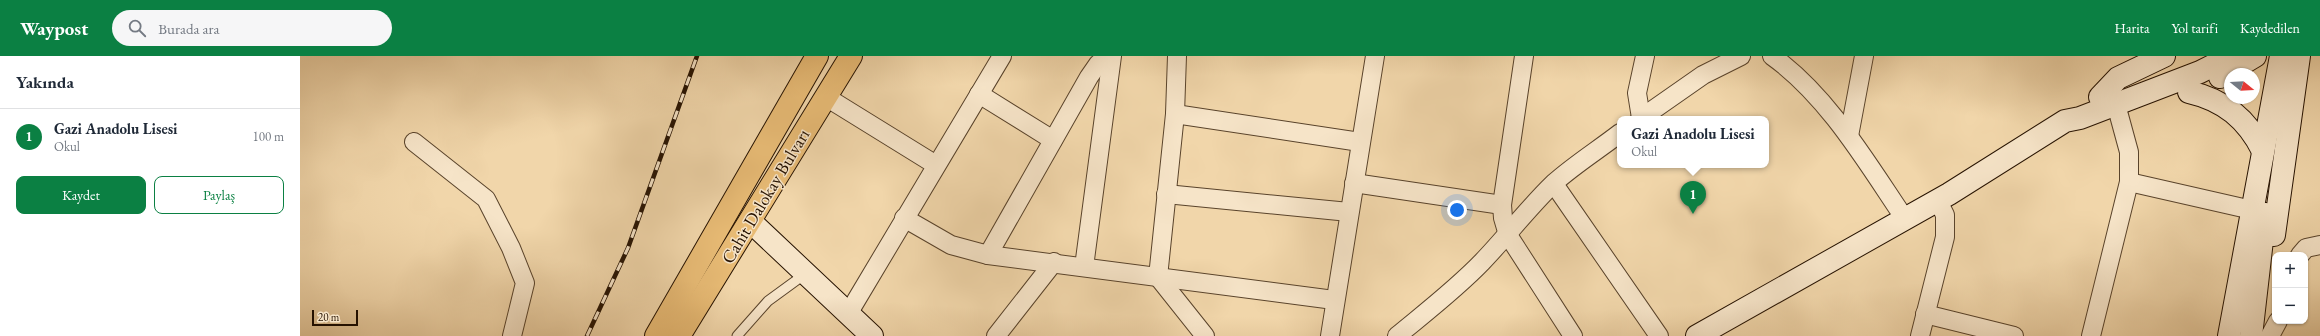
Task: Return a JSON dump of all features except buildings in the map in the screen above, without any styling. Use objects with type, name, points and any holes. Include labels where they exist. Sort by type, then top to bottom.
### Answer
[{"type":"main road","name":"Cahit Dalokay Bulvarı","points":[[656,336],[817,56]]},
{"type":"main road","name":"Cahit Dalokay Bulvarı","points":[[679,336],[851,56]]},
{"type":"main road","points":[[2107,104],[2118,78],[2164,56]]},
{"type":"main road","points":[[1710,333],[1938,201],[2065,121],[2080,118],[2163,75],[2207,56]]},
{"type":"main road","points":[[2107,104],[2200,72],[2232,56]]},
{"type":"main road","points":[[2107,104],[2133,107],[2189,92],[2255,56]]},
{"type":"main road","points":[[2229,336],[2281,56]]},
{"type":"main road","points":[[2251,336],[2266,213],[2286,77],[2295,56]]},
{"type":"main road","points":[[2255,336],[2264,303],[2299,56]]},
{"type":"main road","points":[[2189,92],[2211,98],[2231,110],[2248,126],[2263,151]]},
{"type":"main road","points":[[750,221],[872,336]]},
{"type":"street","points":[[848,314],[1002,56]]},
{"type":"street","points":[[988,255],[1089,77],[1098,64],[1108,56]]},
{"type":"street","points":[[1084,267],[1112,56]]},
{"type":"street","points":[[1177,56],[1175,114],[1158,277],[1205,336]]},
{"type":"street","points":[[1330,336],[1334,300],[1374,56]]},
{"type":"street","points":[[1524,56],[1502,204],[1503,218],[1508,235],[1573,336]]},
{"type":"street","points":[[1640,116],[1637,93],[1645,56]]},
{"type":"street","points":[[1644,116],[1703,75],[1741,56]]},
{"type":"street","points":[[1772,56],[1788,68],[1849,136],[1905,219]]},
{"type":"street","points":[[1849,136],[1864,56]]},
{"type":"street","points":[[979,94],[1053,140]]},
{"type":"street","points":[[826,97],[936,165]]},
{"type":"street","points":[[2091,336],[2129,182],[2129,152],[2107,104]]},
{"type":"street","points":[[1175,114],[1360,142]]},
{"type":"street","points":[[1397,336],[1446,296],[1508,235],[1523,215],[1554,184],[1617,136]]},
{"type":"street","points":[[414,142],[486,199],[511,248],[525,283],[512,336]]},
{"type":"street","points":[[2129,182],[2252,210]]},
{"type":"street","points":[[1354,183],[1502,204]]},
{"type":"street","points":[[1554,184],[1659,336]]},
{"type":"street","points":[[1166,194],[1349,212]]},
{"type":"street","points":[[1920,336],[1946,231],[1945,215],[1938,201]]},
{"type":"street","points":[[904,218],[951,245],[988,255],[1054,262],[1334,300]]},
{"type":"street","points":[[2303,252],[2306,248],[2320,245]]},
{"type":"street","points":[[996,336],[1054,262]]},
{"type":"street","points":[[1925,314],[2014,336]]},
{"type":"street","points":[[2270,336],[2276,324]]},
{"type":"lane","points":[[737,336],[768,300],[805,274]]},
{"type":"railway","points":[[587,336],[628,248],[697,56]]},
{"type":"place","name":"Gazi Anadolu Lisesi","points":[[1693,214]]}]
